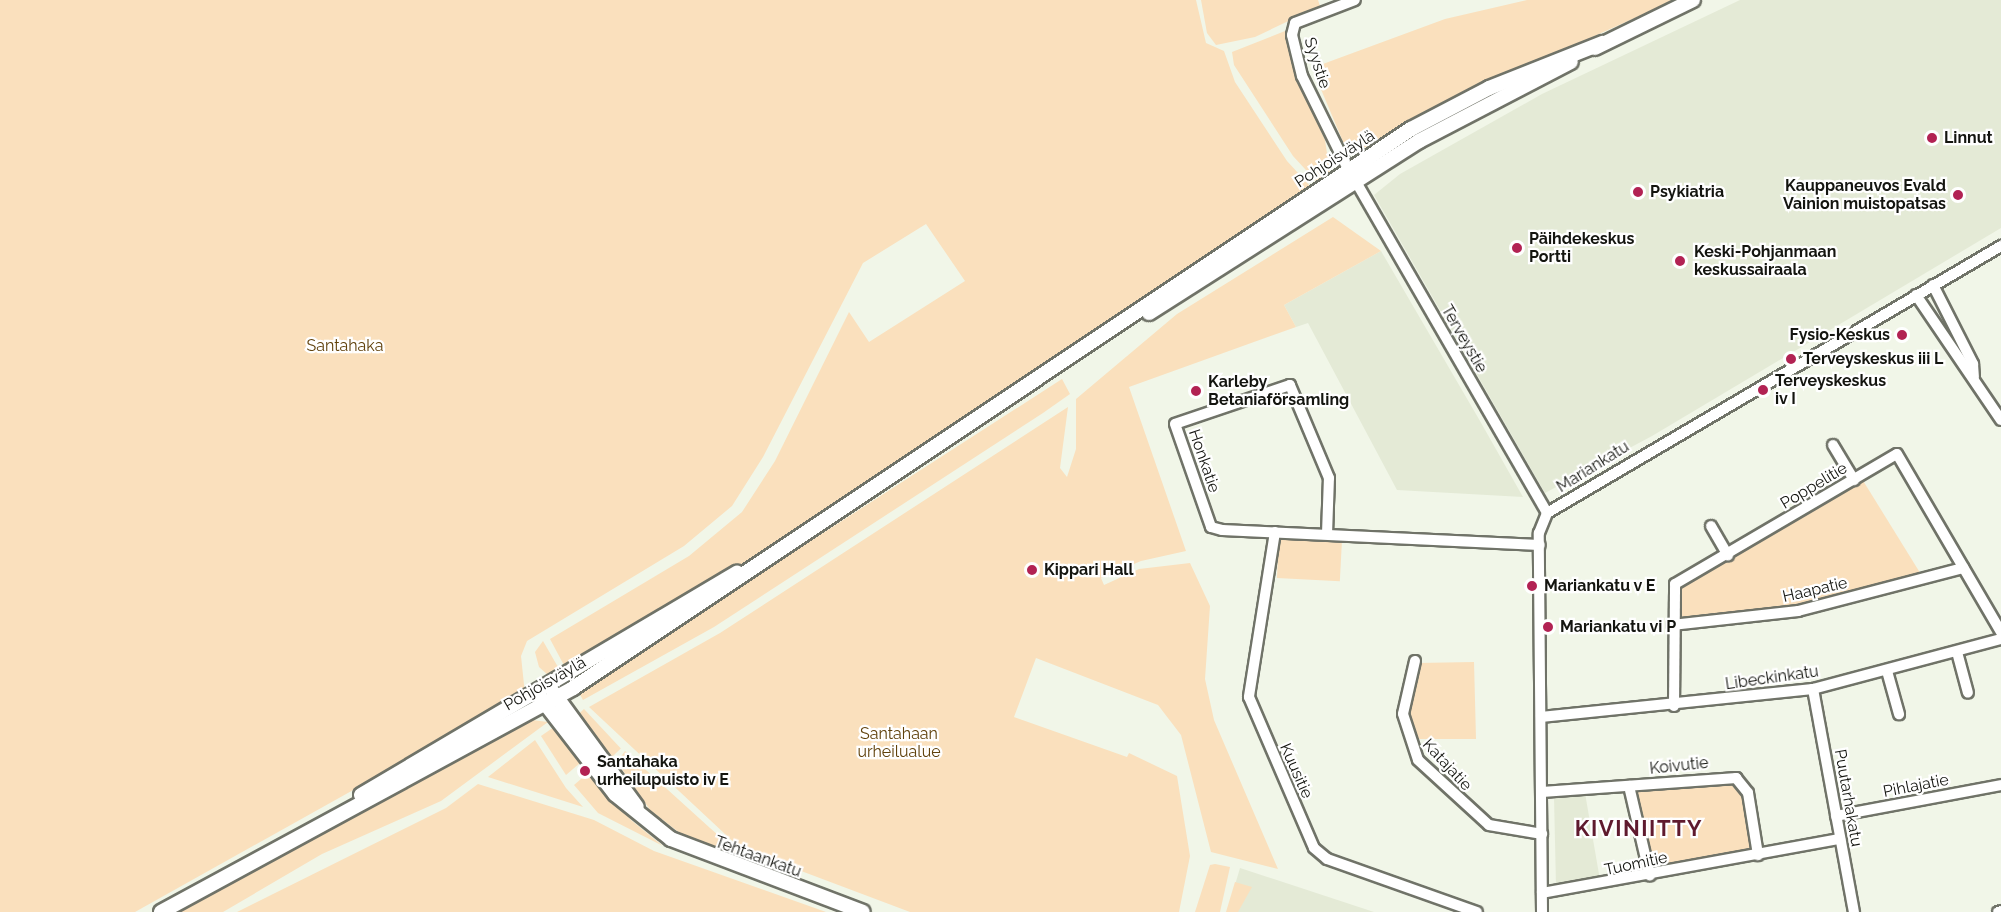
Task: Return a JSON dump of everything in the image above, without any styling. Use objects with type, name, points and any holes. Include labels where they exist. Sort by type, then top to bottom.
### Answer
[{"type":"main road","name":"Pohjoisväylä","points":[[161,912],[547,695],[779,552],[1106,338],[1209,261],[1352,175],[1602,43],[1692,0]]},
{"type":"main road","name":"Tehtaankatu","points":[[547,695],[597,775],[647,821],[690,849],[863,912]]},
{"type":"street","name":"Syystie","points":[[1352,175],[1302,76],[1292,35],[1295,23],[1354,0]]},
{"type":"street","name":"Terveystie","points":[[1352,175],[1547,513]]},
{"type":"street","name":"Mariankatu","points":[[1542,912],[1540,545],[1547,513],[2001,246]]},
{"type":"street","points":[[1933,285],[1974,364],[1974,377]]},
{"type":"street","points":[[1916,295],[1963,370],[1974,377],[2001,420]]},
{"type":"street","name":"Honkatie","points":[[1327,534],[1329,477],[1290,385],[1175,424],[1211,527],[1327,534],[1540,545]]},
{"type":"street","points":[[1833,446],[1854,480]]},
{"type":"street","name":"Poppelitie","points":[[1674,706],[1671,589],[1897,454],[2001,632]]},
{"type":"street","points":[[1711,526],[1728,555]]},
{"type":"street","name":"Kuusitie","points":[[1275,531],[1249,697],[1314,848],[1327,859],[1477,912]]},
{"type":"street","name":"Haapatie","points":[[1672,625],[1798,611],[1963,568]]},
{"type":"street","name":"Libeckinkatu","points":[[1541,717],[1674,706],[1813,689],[2001,639]]},
{"type":"street","points":[[1957,652],[1968,693]]},
{"type":"street","name":"Katajatie","points":[[1415,661],[1403,714],[1418,760],[1489,825],[1501,831],[1542,834]]},
{"type":"street","points":[[1887,671],[1899,714]]},
{"type":"street","name":"Puutarhakatu","points":[[1813,689],[1854,912]]},
{"type":"street","name":"Koivutie","points":[[1542,792],[1736,778],[1748,793],[1758,855]]},
{"type":"street","name":"Pihlajatie","points":[[1836,816],[2001,785]]},
{"type":"street","points":[[1629,786],[1650,876]]},
{"type":"street","name":"Tuomitie","points":[[1542,893],[1650,876],[1840,839]]},
{"type":"shaded area","name":"Keski-Pohjanmaan keskussairaala","points":[[1740,0],[2001,0],[2001,228],[1652,436],[1545,493],[1374,195],[1400,174],[1542,94]]},
{"type":"shaded area","points":[[1381,251],[1523,497],[1397,490],[1308,323],[1296,327],[1284,305]]},
{"type":"shaded area","points":[[1585,793],[1600,880],[1556,886],[1554,797]]},
{"type":"shaded area","points":[[1240,868],[1374,912],[1227,912]]},
{"type":"green space","name":"Santahaka","points":[[0,0],[1196,0],[1206,43],[1224,51],[1235,82],[1287,161],[1310,186],[1049,369],[769,548],[566,669],[550,639],[689,556],[742,512],[775,461],[849,312],[869,342],[965,281],[926,224],[863,263],[763,457],[732,506],[684,546],[527,641],[521,656],[525,694],[135,912],[0,912]]},
{"type":"green space","points":[[1201,0],[1318,0],[1320,6],[1255,37],[1216,45],[1207,33]]},
{"type":"green space","points":[[1527,0],[1675,0],[1485,85],[1370,148],[1344,144],[1312,68],[1445,19]]},
{"type":"green space","points":[[1285,31],[1298,79],[1325,140],[1330,173],[1316,181],[1293,156],[1234,65],[1232,52]]},
{"type":"green space","name":"Santahaan urheilualue","points":[[1333,217],[1381,251],[1284,305],[1296,327],[1129,387],[1186,551],[1141,561],[1101,578],[1104,585],[1139,569],[1190,563],[1210,606],[1205,679],[1214,720],[1278,869],[1211,852],[1181,735],[1158,705],[1036,658],[1014,717],[1127,757],[1129,753],[1177,776],[1190,856],[1179,912],[910,912],[740,848],[589,707],[720,633],[1068,407],[1060,468],[1067,477],[1076,449],[1076,399],[1177,314]]},
{"type":"green space","points":[[1062,379],[1070,394],[1043,413],[714,627],[583,700],[578,691]]},
{"type":"green space","points":[[1862,479],[1922,576],[1793,608],[1677,620],[1677,590],[1685,583]]},
{"type":"green space","points":[[1279,538],[1342,541],[1340,581],[1277,578]]},
{"type":"green space","points":[[543,641],[562,674],[549,676],[539,667],[535,652]]},
{"type":"green space","points":[[1474,662],[1476,739],[1413,739],[1408,714],[1417,663]]},
{"type":"green space","points":[[584,709],[621,748],[612,757],[575,717]]},
{"type":"green space","points":[[532,720],[548,722],[441,801],[322,854],[223,912],[179,912]]},
{"type":"green space","points":[[554,727],[580,763],[566,775],[541,736]]},
{"type":"green space","points":[[535,740],[566,788],[583,807],[488,777]]},
{"type":"green space","points":[[625,751],[749,862],[690,841],[650,810],[617,762]]},
{"type":"green space","points":[[588,773],[631,820],[663,846],[598,813],[574,785]]},
{"type":"green space","points":[[1734,782],[1744,795],[1753,850],[1651,870],[1634,790]]},
{"type":"green space","points":[[478,784],[594,820],[654,851],[826,912],[237,912],[446,808]]},
{"type":"green space","points":[[1210,865],[1230,867],[1220,912],[1195,912]]},
{"type":"green space","points":[[1235,882],[1252,887],[1238,912],[1226,912]]},
{"type":"place","name":"Linnut","points":[[1932,138]]},
{"type":"place","name":"Psykiatria","points":[[1638,192]]},
{"type":"place","name":"Kauppaneuvos Evald Vainion muistopatsas","points":[[1958,195]]},
{"type":"place","name":"Päihdekeskus Portti","points":[[1517,248]]},
{"type":"place","name":"Keski-Pohjanmaan keskussairaala","points":[[1680,261]]},
{"type":"place","name":"Fysio-Keskus","points":[[1902,335]]},
{"type":"place","name":"Terveyskeskus iii L","points":[[1791,359]]},
{"type":"place","name":"Terveyskeskus iv I","points":[[1763,390]]},
{"type":"place","name":"Karleby Betaniaförsamling","points":[[1196,391]]},
{"type":"place","name":"Kippari Hall","points":[[1032,570]]},
{"type":"place","name":"Mariankatu v E","points":[[1532,586]]},
{"type":"place","name":"Mariankatu vi P","points":[[1548,627]]},
{"type":"place","name":"Santahaka urheilupuisto iv E","points":[[585,771]]},
{"type":"district","name":"KIVINIITTY","points":[[1639,829]]}]
